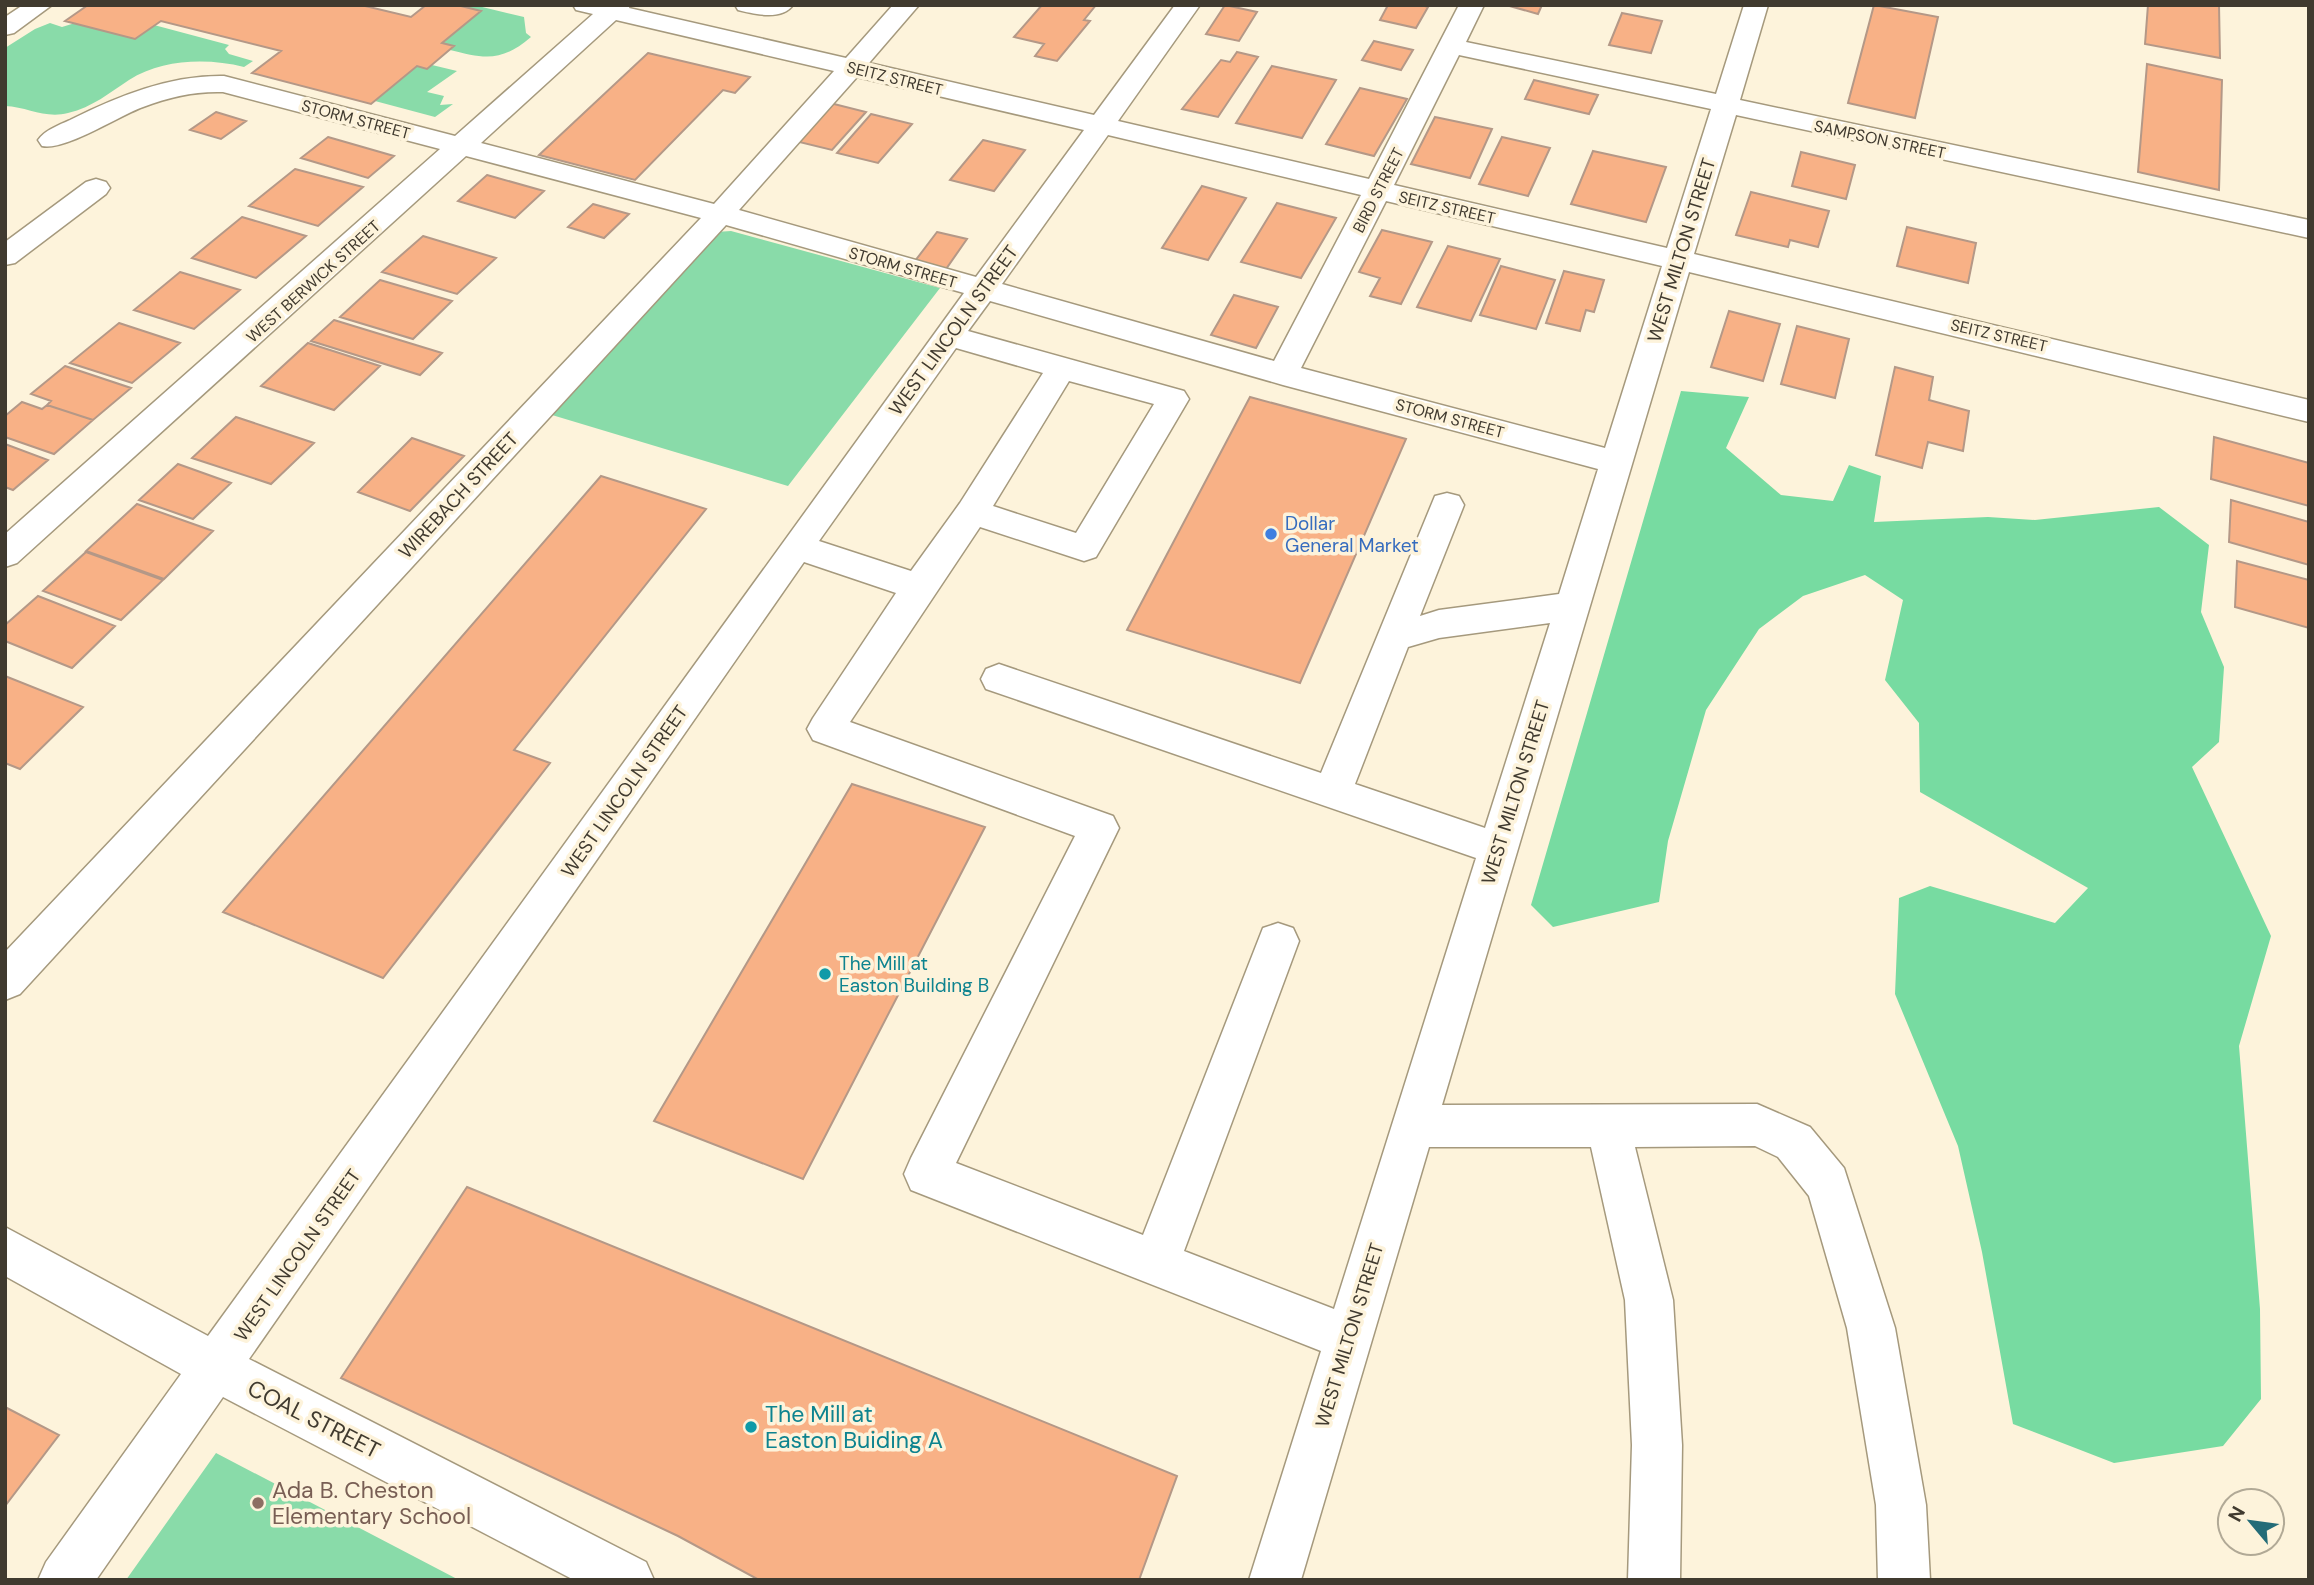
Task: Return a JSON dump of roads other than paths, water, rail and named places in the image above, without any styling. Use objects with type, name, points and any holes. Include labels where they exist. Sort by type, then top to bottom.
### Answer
[{"type":"street","points":[[5,28],[40,5]]},
{"type":"street","points":[[747,5],[771,8],[781,5]]},
{"type":"street","name":"WIREBACH STREET","points":[[5,981],[720,214],[907,5]]},
{"type":"street","name":"WEST LINCOLN STREET","points":[[64,1580],[217,1368],[796,547],[1188,5]]},
{"type":"street","name":"BIRD STREET","points":[[1283,374],[1472,5]]},
{"type":"street","name":"WEST MILTON STREET","points":[[1275,1580],[1756,5]]},
{"type":"street","name":"SEITZ STREET","points":[[605,7],[1100,128],[1679,261],[2309,411]]},
{"type":"street","name":"WEST BERWICK STREET","points":[[5,554],[463,148],[605,7]]},
{"type":"street","name":"SAMPSON STREET","points":[[1451,46],[2309,229]]},
{"type":"street","name":"STORM STREET","points":[[52,140],[170,89],[207,82],[232,86],[720,214],[1283,374],[1615,462]]},
{"type":"street","points":[[5,256],[96,188]]},
{"type":"street","points":[[948,336],[1173,398],[1084,548],[972,512]]},
{"type":"street","points":[[1062,368],[972,512],[919,587],[826,729],[1099,828],[927,1174],[1348,1338]]},
{"type":"street","points":[[1332,793],[1447,505]]},
{"type":"street","points":[[796,547],[919,587]]},
{"type":"street","points":[[1393,638],[1439,624],[1572,606]]},
{"type":"street","points":[[999,679],[1498,849]]},
{"type":"street","points":[[1156,1263],[1278,941]]},
{"type":"street","points":[[1608,1125],[1648,1300],[1657,1445],[1654,1580]]},
{"type":"street","points":[[1413,1126],[1758,1125],[1794,1142],[1828,1184],[1871,1328],[1901,1504],[1904,1580]]},
{"type":"street","name":"COAL STREET","points":[[5,1250],[217,1368],[628,1580]]},
{"type":"place","name":"Dollar General Market","points":[[1271,534]]},
{"type":"place","name":"The Mill at Easton Building B","points":[[825,974]]},
{"type":"place","name":"The Mill at Easton Buiding A","points":[[751,1427]]},
{"type":"place","name":"Ada B. Cheston Elementary School","points":[[258,1503]]}]
